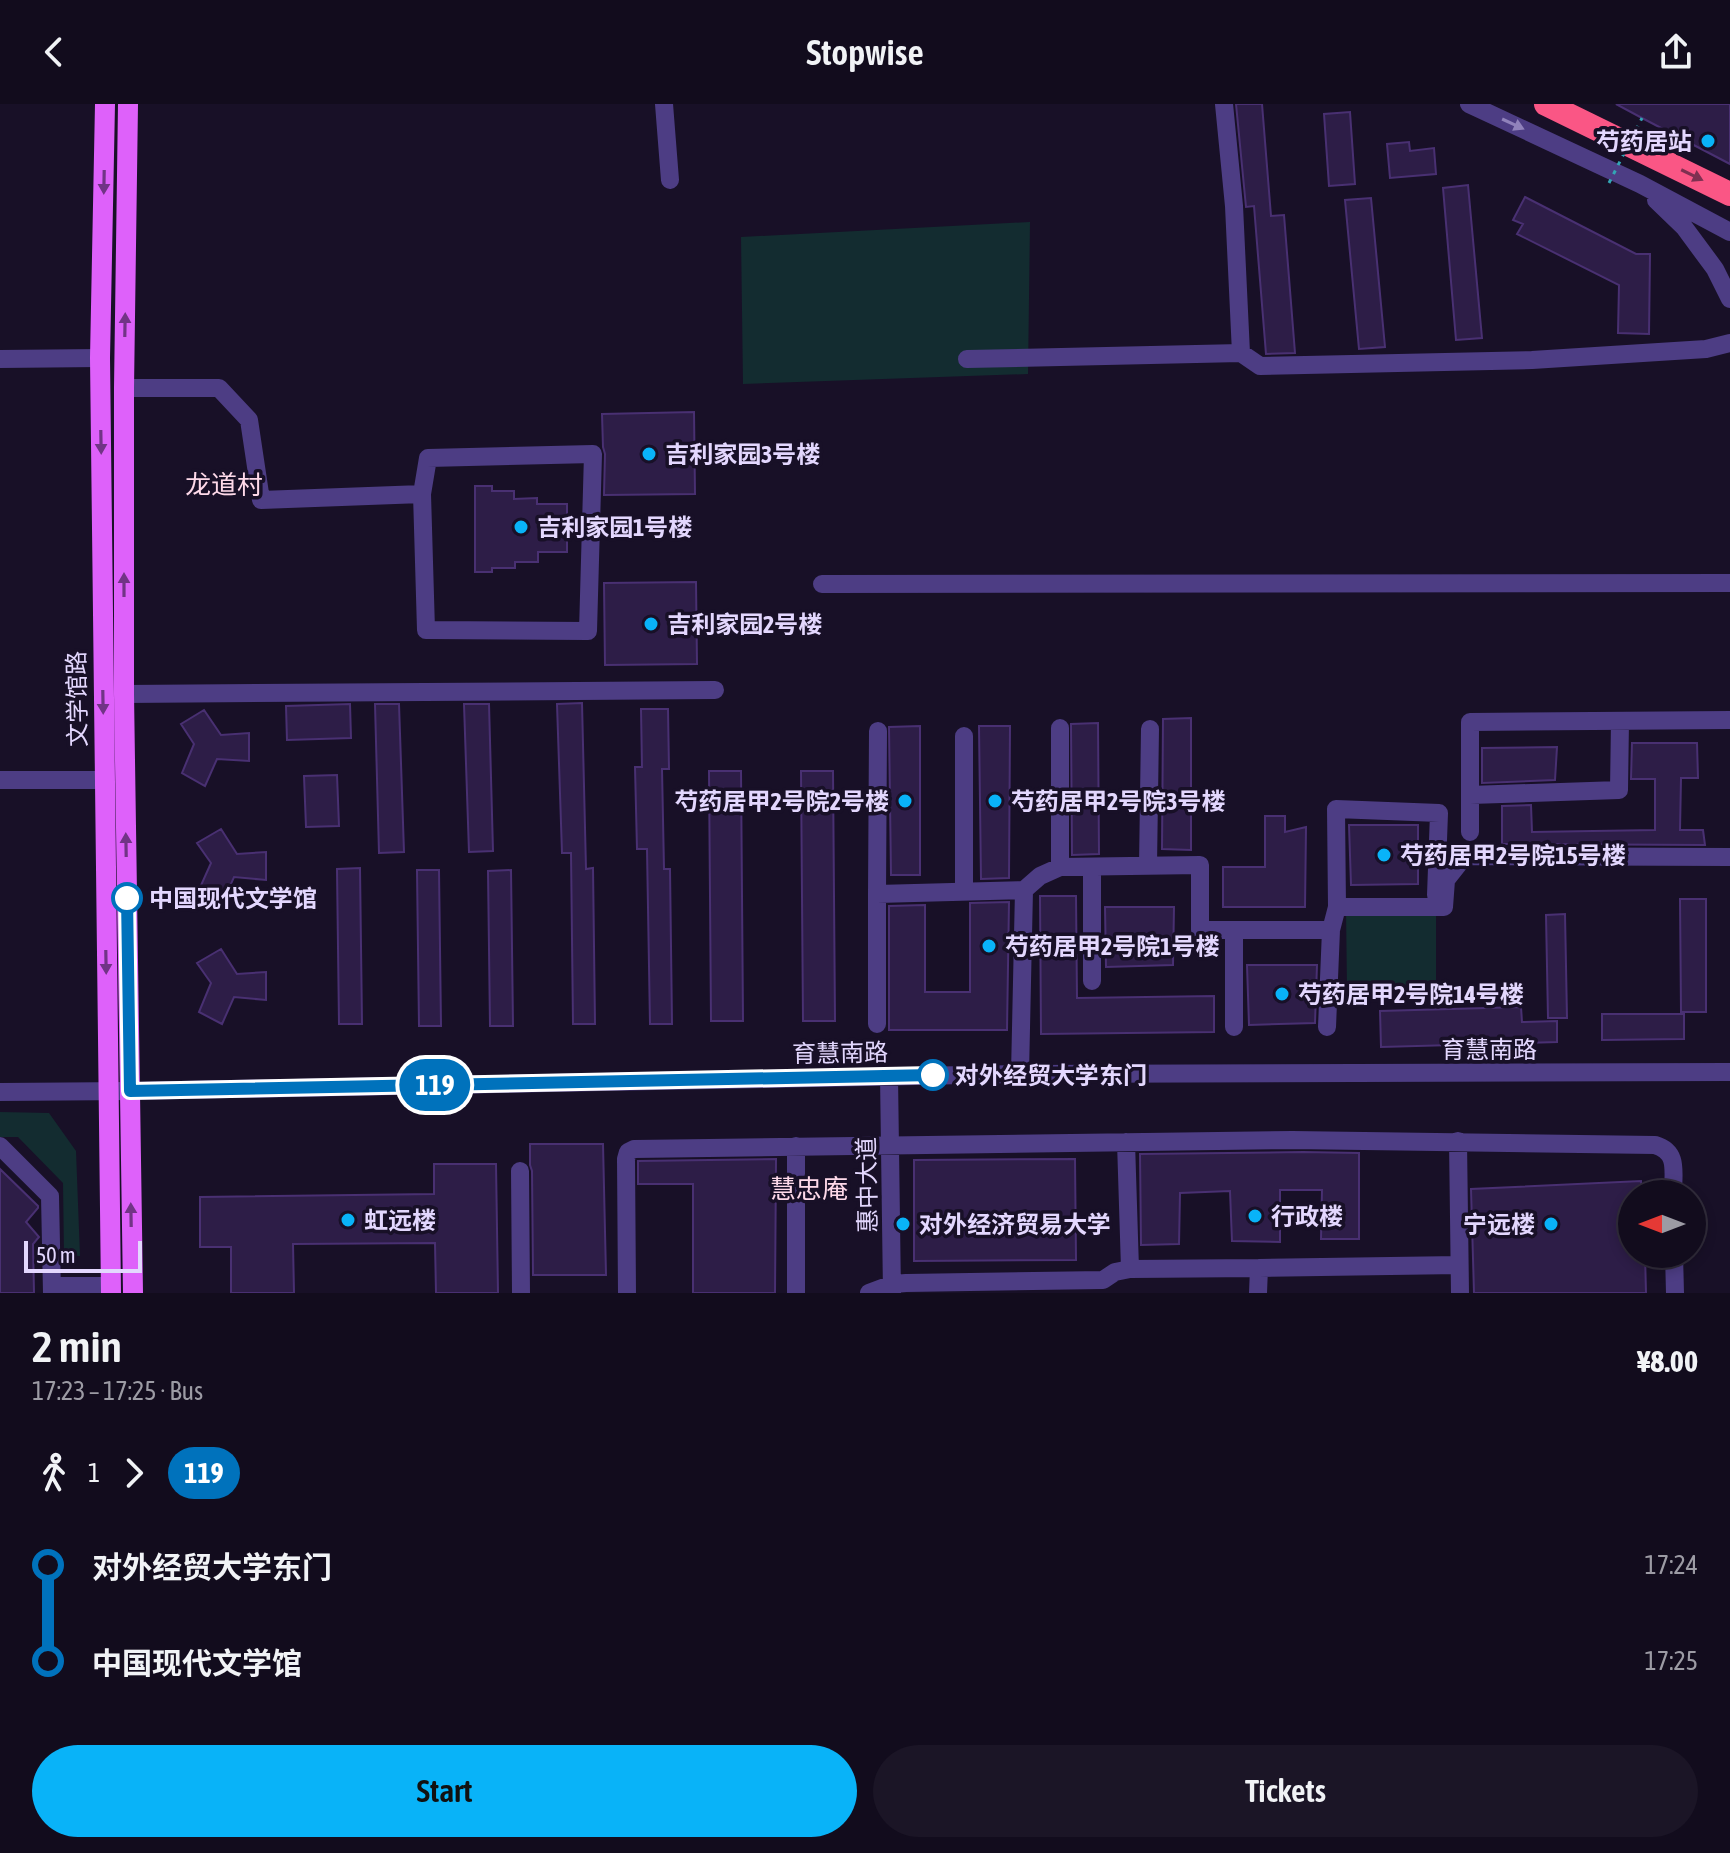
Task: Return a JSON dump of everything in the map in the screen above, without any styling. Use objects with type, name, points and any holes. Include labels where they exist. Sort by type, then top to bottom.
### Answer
[{"type":"highway","points":[[1546,104],[1730,194]]},
{"type":"main road","name":"文学馆路","points":[[105,104],[100,358],[111,1289]]},
{"type":"main road","name":"文学馆路","points":[[128,104],[124,694],[133,1293]]},
{"type":"street","points":[[664,104],[670,180]]},
{"type":"street","points":[[1224,104],[1234,206],[1241,353]]},
{"type":"street","points":[[1469,104],[1640,184],[1730,232]]},
{"type":"street","points":[[1640,184],[1684,227],[1715,269],[1730,299]]},
{"type":"street","points":[[967,359],[1241,353],[1260,366],[1532,360],[1706,349],[1730,343]]},
{"type":"street","points":[[0,359],[100,358]]},
{"type":"street","points":[[124,388],[219,388],[249,420],[261,500],[422,494]]},
{"type":"street","points":[[593,454],[588,631],[426,630],[422,494],[428,458],[593,454]]},
{"type":"street","points":[[822,584],[1730,583]]},
{"type":"street","points":[[124,694],[715,690]]},
{"type":"street","points":[[1470,832],[1470,722],[1730,720]]},
{"type":"street","points":[[1470,795],[1619,790],[1620,721]]},
{"type":"street","points":[[1060,728],[1060,867]]},
{"type":"street","points":[[1148,866],[1150,729]]},
{"type":"street","points":[[877,1024],[878,731]]},
{"type":"street","points":[[964,736],[964,891]]},
{"type":"street","points":[[0,780],[104,780]]},
{"type":"street","points":[[1327,1027],[1331,930],[1337,907],[1336,809],[1439,813],[1435,907]]},
{"type":"street","points":[[1337,907],[1444,907],[1446,880],[1465,856],[1730,857]]},
{"type":"street","points":[[877,894],[1024,890],[1040,876],[1060,867],[1200,865],[1200,930],[1331,930]]},
{"type":"street","points":[[1092,867],[1092,981]]},
{"type":"street","points":[[1020,1074],[1024,890]]},
{"type":"street","points":[[1234,930],[1234,1027]]},
{"type":"street","name":"育慧南路","points":[[0,1092],[1020,1074],[1730,1072]]},
{"type":"street","name":"惠中大道","points":[[889,1076],[892,1288]]},
{"type":"street","points":[[1458,1141],[1460,1293]]},
{"type":"street","points":[[627,1293],[626,1159],[628,1152],[634,1149],[1126,1142],[1458,1141],[1655,1145],[1665,1148],[1672,1155],[1673,1180]]},
{"type":"street","points":[[1126,1142],[1130,1269]]},
{"type":"street","points":[[0,1146],[50,1196],[52,1289],[111,1289]]},
{"type":"street","points":[[796,1146],[796,1293]]},
{"type":"street","points":[[520,1171],[521,1293]]},
{"type":"street","points":[[869,1293],[892,1288],[1103,1286],[1115,1272],[1130,1269],[1459,1265]]},
{"type":"street","points":[[1258,1293],[1259,1268]]},
{"type":"street","points":[[1674,1268],[1675,1293]]},
{"type":"path","points":[[1609,183],[1642,118]]},
{"type":"green space","points":[[1030,222],[1028,374],[743,384],[741,237]]},
{"type":"green space","points":[[1346,910],[1436,910],[1436,990],[1347,990]]},
{"type":"green space","points":[[0,1112],[49,1113],[76,1151],[80,1256],[64,1255],[63,1183],[18,1137],[0,1137]]},
{"type":"building","points":[[1236,104],[1262,104],[1271,216],[1284,215],[1295,353],[1266,354],[1254,206],[1246,207]]},
{"type":"building","name":"芍药居站","points":[[1616,104],[1730,104],[1730,164],[1642,118]]},
{"type":"building","points":[[1350,112],[1355,184],[1329,186],[1324,114]]},
{"type":"building","points":[[1409,142],[1410,151],[1434,148],[1436,174],[1390,178],[1387,144]]},
{"type":"building","points":[[1468,185],[1482,338],[1456,340],[1443,188]]},
{"type":"building","points":[[1525,197],[1636,254],[1650,254],[1649,334],[1618,333],[1619,285],[1517,234],[1523,224],[1513,220]]},
{"type":"building","points":[[1371,198],[1385,347],[1359,349],[1345,200]]},
{"type":"building","name":"吉利家园3号楼","points":[[694,412],[695,494],[604,495],[602,414]]},
{"type":"building","name":"吉利家园1号楼","points":[[475,486],[492,486],[492,491],[514,491],[514,499],[537,498],[537,504],[567,504],[567,552],[538,552],[538,562],[515,562],[515,568],[475,572]]},
{"type":"building","name":"吉利家园2号楼","points":[[696,582],[697,664],[605,665],[604,583]]},
{"type":"building","points":[[582,703],[586,869],[593,868],[595,1024],[573,1024],[571,853],[562,853],[557,704]]},
{"type":"building","points":[[350,704],[351,738],[287,740],[286,706]]},
{"type":"building","points":[[375,704],[399,704],[404,852],[379,853]]},
{"type":"building","points":[[464,704],[489,704],[493,851],[469,852]]},
{"type":"building","points":[[641,709],[668,709],[669,769],[662,769],[664,869],[670,869],[672,1024],[650,1024],[647,849],[637,849],[635,767],[642,767]]},
{"type":"building","points":[[204,710],[221,735],[249,733],[249,761],[217,759],[205,786],[182,773],[194,744],[181,724]]},
{"type":"building","points":[[1191,718],[1191,850],[1162,849],[1163,719]]},
{"type":"building","points":[[1098,723],[1099,854],[1072,855],[1071,724]]},
{"type":"building","name":"芍药居甲2号院2号楼","points":[[920,726],[920,875],[891,875],[889,727]]},
{"type":"building","name":"芍药居甲2号院3号楼","points":[[979,726],[1010,726],[1009,878],[981,879]]},
{"type":"building","points":[[1632,743],[1697,743],[1698,778],[1681,778],[1680,830],[1703,830],[1705,845],[1502,844],[1502,806],[1531,805],[1532,832],[1655,830],[1655,779],[1631,779]]},
{"type":"building","points":[[1557,747],[1555,780],[1482,783],[1482,748]]},
{"type":"building","points":[[709,771],[741,771],[743,1021],[711,1021]]},
{"type":"building","points":[[801,771],[833,771],[835,1021],[803,1021]]},
{"type":"building","points":[[337,775],[339,826],[306,827],[304,776]]},
{"type":"building","points":[[1265,816],[1285,816],[1285,832],[1306,827],[1305,907],[1223,907],[1223,867],[1265,867]]},
{"type":"building","name":"芍药居甲2号院15号楼","points":[[1349,825],[1418,825],[1418,884],[1351,885]]},
{"type":"building","points":[[221,829],[237,854],[266,852],[266,880],[234,877],[222,904],[198,892],[211,863],[197,843]]},
{"type":"building","points":[[360,868],[362,1024],[339,1024],[337,869]]},
{"type":"building","points":[[417,870],[439,870],[441,1026],[419,1026]]},
{"type":"building","points":[[511,870],[513,1026],[490,1026],[488,871]]},
{"type":"building","points":[[1040,896],[1076,896],[1077,998],[1214,996],[1214,1032],[1041,1034]]},
{"type":"building","points":[[1680,899],[1706,899],[1706,1012],[1681,1012]]},
{"type":"building","name":"芍药居甲2号院1号楼","points":[[1009,902],[1007,1030],[889,1030],[889,906],[925,905],[925,992],[970,992],[970,903]]},
{"type":"building","points":[[1105,907],[1174,907],[1173,965],[1106,967]]},
{"type":"building","points":[[1565,914],[1567,1018],[1548,1018],[1546,915]]},
{"type":"building","points":[[221,949],[237,974],[266,972],[266,1000],[234,997],[222,1024],[199,1012],[211,983],[197,963]]},
{"type":"building","name":"芍药居甲2号院14号楼","points":[[1247,965],[1317,965],[1315,1023],[1249,1025]]},
{"type":"building","points":[[1521,1007],[1522,1022],[1557,1021],[1557,1042],[1381,1047],[1380,1011]]},
{"type":"building","points":[[1602,1014],[1684,1014],[1684,1039],[1602,1040]]},
{"type":"building","points":[[530,1144],[603,1144],[606,1275],[533,1275]]},
{"type":"building","name":"行政楼","points":[[1359,1153],[1359,1239],[1321,1239],[1322,1190],[1280,1190],[1280,1242],[1232,1241],[1230,1191],[1180,1193],[1179,1244],[1141,1245],[1140,1154]]},
{"type":"building","points":[[776,1159],[775,1293],[693,1293],[693,1184],[638,1184],[638,1161]]},
{"type":"building","points":[[1075,1159],[1076,1260],[914,1261],[914,1160]]},
{"type":"building","name":"虹远楼","points":[[434,1164],[496,1164],[498,1293],[436,1293],[435,1243],[293,1244],[294,1293],[231,1293],[231,1247],[200,1247],[200,1197],[434,1194]]},
{"type":"building","points":[[0,1169],[38,1206],[26,1222],[39,1237],[33,1244],[34,1293],[0,1293]]},
{"type":"building","name":"宁远楼","points":[[1618,1182],[1618,1268],[1645,1268],[1646,1293],[1474,1293],[1471,1189]]},
{"type":"bus line","name":"119","points":[[127,898],[130,1091],[933,1075]]},
{"type":"place","name":"芍药居站","points":[[1708,141]]},
{"type":"place","name":"吉利家园3号楼","points":[[649,454]]},
{"type":"place","name":"吉利家园1号楼","points":[[521,527]]},
{"type":"place","name":"吉利家园2号楼","points":[[651,624]]},
{"type":"place","name":"芍药居甲2号院2号楼","points":[[905,801]]},
{"type":"place","name":"芍药居甲2号院3号楼","points":[[995,801]]},
{"type":"place","name":"芍药居甲2号院15号楼","points":[[1384,855]]},
{"type":"place","name":"中国现代文学馆","points":[[127,898]]},
{"type":"place","name":"芍药居甲2号院1号楼","points":[[989,946]]},
{"type":"place","name":"芍药居甲2号院14号楼","points":[[1282,994]]},
{"type":"place","name":"对外经贸大学东门","points":[[933,1075]]},
{"type":"place","name":"行政楼","points":[[1255,1216]]},
{"type":"place","name":"虹远楼","points":[[348,1220]]},
{"type":"place","name":"对外经济贸易大学","points":[[903,1224]]},
{"type":"place","name":"宁远楼","points":[[1551,1224]]},
{"type":"district","name":"龙道村","points":[[224,485]]},
{"type":"district","name":"慧忠庵","points":[[809,1189]]}]
